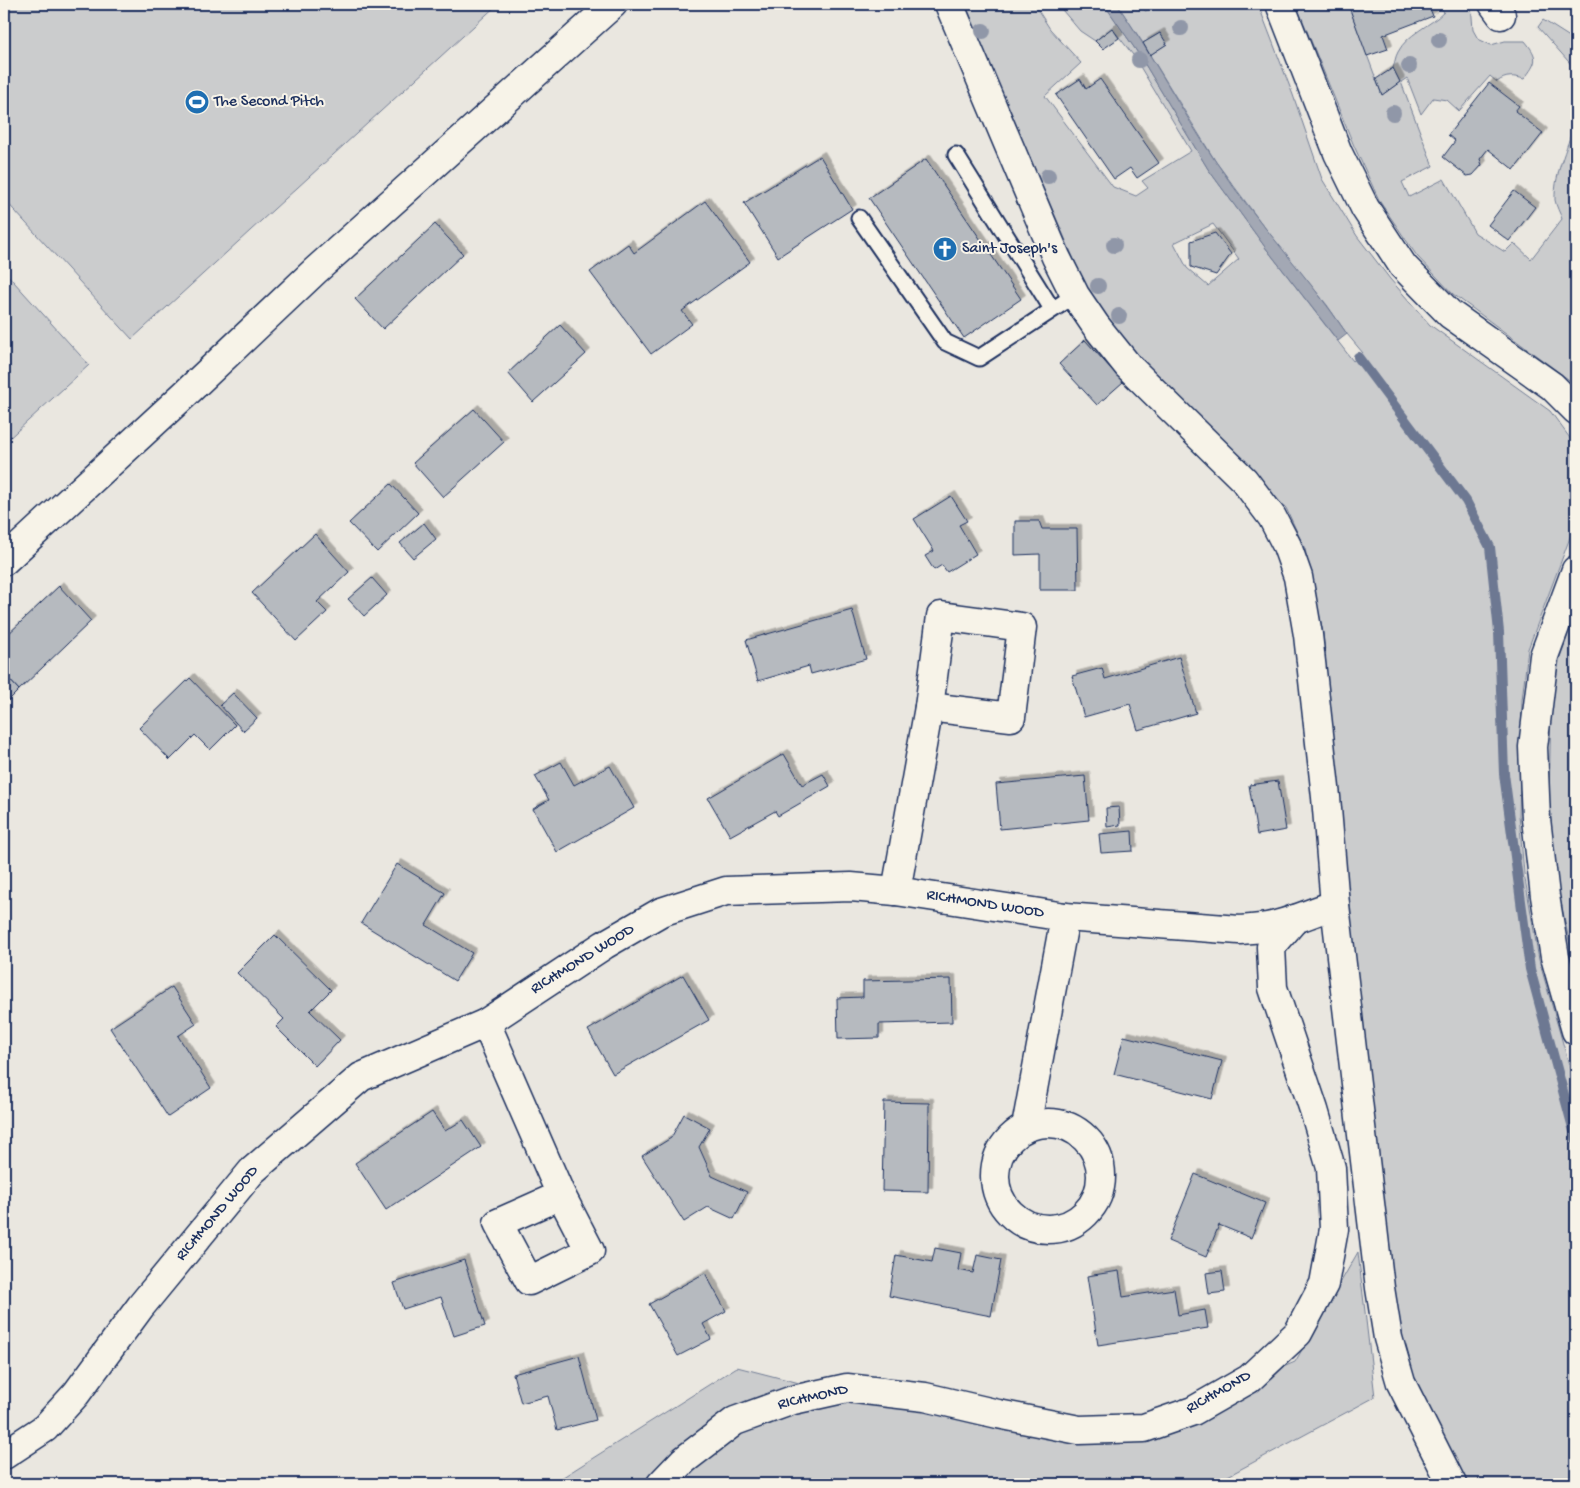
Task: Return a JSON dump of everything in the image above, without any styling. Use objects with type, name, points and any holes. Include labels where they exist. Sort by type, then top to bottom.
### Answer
[{"type":"street","points":[[4,561],[315,271],[613,4]]},
{"type":"street","points":[[949,4],[1056,257],[1063,302],[1096,326],[1128,366],[1244,480],[1272,517],[1287,546],[1298,577],[1308,636],[1326,797],[1335,906],[1379,1278],[1388,1338],[1402,1383],[1452,1484]]},
{"type":"street","points":[[1280,4],[1338,153],[1366,208],[1403,266],[1450,314],[1552,386],[1576,410]]},
{"type":"street","points":[[1576,570],[1544,656],[1533,747],[1536,819],[1545,896],[1555,956],[1576,1031]]},
{"type":"street","points":[[896,891],[929,707],[941,616],[1022,627],[1011,717],[929,707]]},
{"type":"street","name":"RICHMOND WOOD","points":[[4,1455],[45,1428],[76,1394],[141,1306],[252,1171],[361,1077],[486,1023],[604,945],[661,912],[726,891],[851,887],[896,891],[1065,917],[1239,930],[1266,928],[1295,920],[1315,910],[1335,906]]},
{"type":"street","points":[[1026,1127],[1065,917]]},
{"type":"street","name":"RICHMOND","points":[[660,1484],[684,1460],[735,1422],[793,1400],[847,1388],[925,1397],[1079,1430],[1144,1428],[1193,1412],[1249,1379],[1298,1333],[1324,1284],[1334,1229],[1331,1168],[1314,1110],[1273,988],[1271,947],[1295,920]]},
{"type":"street","points":[[486,1023],[561,1195]]},
{"type":"lane","points":[[859,218],[945,342],[979,358],[1063,302],[956,155]]},
{"type":"shaded area","name":"The Second Pitch","points":[[4,4],[498,4],[132,339],[4,199]]},
{"type":"shaded area","points":[[966,4],[1034,4],[1050,29],[1081,63],[1045,96],[1113,187],[1136,196],[1148,188],[1142,181],[1191,151],[1133,55],[1112,28],[1095,41],[1080,31],[1057,4],[1104,4],[1140,56],[1208,169],[1265,247],[1353,361],[1363,353],[1274,240],[1216,162],[1150,55],[1167,44],[1160,33],[1143,43],[1117,4],[1142,4],[1145,11],[1171,4],[1258,4],[1293,95],[1322,179],[1357,236],[1390,279],[1430,325],[1550,411],[1575,445],[1576,515],[1574,527],[1528,649],[1522,700],[1519,815],[1524,873],[1539,960],[1576,1089],[1576,1484],[1465,1484],[1411,1377],[1389,1287],[1365,1111],[1323,632],[1305,549],[1286,508],[1141,358],[1106,317],[1085,285],[979,39]],"holes":[[[1213,224],[1239,259],[1208,286],[1187,268],[1174,243]]]},
{"type":"shaded area","points":[[1104,4],[1117,4],[1231,184],[1332,312],[1347,334],[1338,341],[1265,247],[1208,169],[1140,56]]},
{"type":"shaded area","points":[[1296,4],[1348,4],[1382,95],[1400,82],[1393,68],[1398,52],[1407,40],[1444,12],[1439,4],[1471,4],[1473,30],[1478,39],[1491,45],[1505,41],[1525,41],[1530,47],[1535,60],[1524,79],[1510,77],[1497,82],[1490,76],[1459,111],[1447,100],[1433,98],[1421,114],[1407,78],[1401,82],[1433,166],[1402,182],[1409,197],[1444,179],[1475,233],[1505,252],[1514,243],[1531,259],[1562,219],[1555,200],[1555,189],[1576,116],[1576,385],[1453,294],[1417,256],[1380,202],[1354,146]]},
{"type":"shaded area","points":[[1543,20],[1576,41],[1576,70],[1538,27]]},
{"type":"shaded area","points":[[4,271],[89,365],[4,443]]},
{"type":"shaded area","points":[[1576,613],[1576,973],[1554,870],[1549,802],[1551,702],[1560,657]]},
{"type":"shaded area","points":[[1358,1252],[1375,1397],[1213,1484],[552,1484],[737,1367],[858,1398],[1111,1440],[1295,1362]]},
{"type":"building","points":[[1348,4],[1428,4],[1433,16],[1383,35],[1388,49],[1367,56]]},
{"type":"building","points":[[1112,28],[1119,38],[1103,49],[1095,41]]},
{"type":"building","points":[[1160,33],[1167,44],[1150,55],[1143,43]]},
{"type":"building","points":[[1393,68],[1400,82],[1382,95],[1376,79]]},
{"type":"building","points":[[1080,79],[1086,89],[1100,79],[1159,163],[1137,178],[1130,168],[1114,179],[1056,95]]},
{"type":"building","points":[[1489,83],[1519,106],[1515,111],[1543,133],[1514,170],[1488,149],[1480,159],[1482,165],[1473,175],[1467,176],[1443,157],[1455,141],[1448,135]]},
{"type":"building","points":[[820,156],[852,209],[778,257],[744,203]]},
{"type":"building","name":"Saint Joseph's","points":[[926,159],[1021,299],[964,338],[869,198]]},
{"type":"building","points":[[1514,191],[1535,207],[1509,241],[1488,225]]},
{"type":"building","points":[[705,201],[750,262],[682,311],[692,324],[651,354],[590,272],[628,244],[634,253]]},
{"type":"building","points":[[435,224],[463,254],[383,329],[355,299]]},
{"type":"building","points":[[1215,233],[1231,254],[1216,275],[1191,267],[1191,241]]},
{"type":"building","points":[[560,325],[586,354],[533,402],[508,373]]},
{"type":"building","points":[[1085,340],[1123,382],[1097,405],[1059,364]]},
{"type":"building","points":[[474,409],[504,442],[443,497],[413,463]]},
{"type":"building","points":[[391,484],[418,513],[377,552],[349,523]]},
{"type":"building","points":[[951,496],[967,521],[959,525],[976,554],[947,572],[942,565],[934,570],[925,556],[934,551],[914,519]]},
{"type":"building","points":[[1015,521],[1039,521],[1042,529],[1077,529],[1078,590],[1040,590],[1040,554],[1015,555]]},
{"type":"building","points":[[424,523],[436,539],[413,558],[400,543]]},
{"type":"building","points":[[315,534],[349,572],[317,602],[327,612],[296,641],[252,593]]},
{"type":"building","points":[[372,578],[387,595],[364,616],[348,599]]},
{"type":"building","points":[[59,586],[91,621],[19,690],[4,674],[4,638]]},
{"type":"building","points":[[852,610],[866,659],[811,674],[809,666],[758,681],[746,640]]},
{"type":"building","points":[[1179,657],[1196,713],[1138,730],[1130,704],[1084,717],[1072,676],[1102,668],[1105,679]]},
{"type":"building","points":[[4,674],[19,690],[4,705]]},
{"type":"building","points":[[190,678],[235,725],[210,750],[195,735],[170,760],[139,728]]},
{"type":"building","points":[[233,693],[257,718],[243,731],[220,705]]},
{"type":"building","points":[[784,754],[802,785],[823,774],[830,786],[778,816],[775,811],[730,836],[708,798]]},
{"type":"building","points":[[561,762],[574,785],[610,766],[634,808],[557,852],[533,809],[549,800],[535,776]]},
{"type":"building","points":[[1085,776],[1089,820],[1000,829],[996,784]]},
{"type":"building","points":[[1278,781],[1286,830],[1257,835],[1249,785]]},
{"type":"building","points":[[1119,807],[1120,825],[1107,827],[1106,808]]},
{"type":"building","points":[[1132,831],[1133,851],[1101,853],[1099,834]]},
{"type":"building","points":[[397,864],[445,893],[426,925],[472,953],[455,981],[361,923]]},
{"type":"building","points":[[275,935],[331,990],[310,1011],[340,1040],[315,1066],[276,1027],[284,1019],[237,973]]},
{"type":"building","points":[[683,975],[709,1020],[613,1074],[588,1030]]},
{"type":"building","points":[[951,979],[952,1022],[879,1024],[879,1038],[838,1039],[837,998],[863,997],[863,981]]},
{"type":"building","points":[[172,987],[196,1024],[178,1036],[211,1088],[168,1117],[110,1028]]},
{"type":"building","points":[[1124,1036],[1222,1061],[1212,1099],[1114,1074]]},
{"type":"building","points":[[884,1102],[929,1103],[928,1192],[882,1191]]},
{"type":"building","points":[[432,1112],[445,1131],[463,1120],[481,1147],[386,1210],[355,1163]]},
{"type":"building","points":[[684,1114],[710,1128],[699,1147],[712,1176],[747,1192],[734,1219],[708,1207],[684,1222],[642,1156],[671,1138]]},
{"type":"building","points":[[1195,1174],[1265,1203],[1251,1238],[1219,1225],[1206,1257],[1168,1241]]},
{"type":"building","points":[[935,1248],[961,1253],[958,1270],[973,1273],[977,1255],[1001,1260],[991,1316],[889,1296],[896,1255],[932,1262]]},
{"type":"building","points":[[464,1260],[485,1326],[454,1336],[441,1297],[403,1309],[394,1283]]},
{"type":"building","points":[[1119,1271],[1123,1297],[1174,1289],[1178,1315],[1205,1310],[1208,1328],[1098,1345],[1087,1276]]},
{"type":"building","points":[[1222,1271],[1225,1292],[1209,1294],[1206,1273]]},
{"type":"building","points":[[705,1273],[726,1311],[703,1324],[711,1339],[678,1356],[649,1304]]},
{"type":"building","points":[[579,1356],[596,1420],[557,1430],[548,1396],[521,1403],[513,1374]]},
{"type":"waterway","points":[[1358,357],[1466,501],[1490,547],[1499,632],[1504,774],[1530,969],[1576,1139]]},
{"type":"place","name":"The Second Pitch","points":[[197,102]]},
{"type":"place","name":"Saint Joseph's","points":[[945,249]]}]
